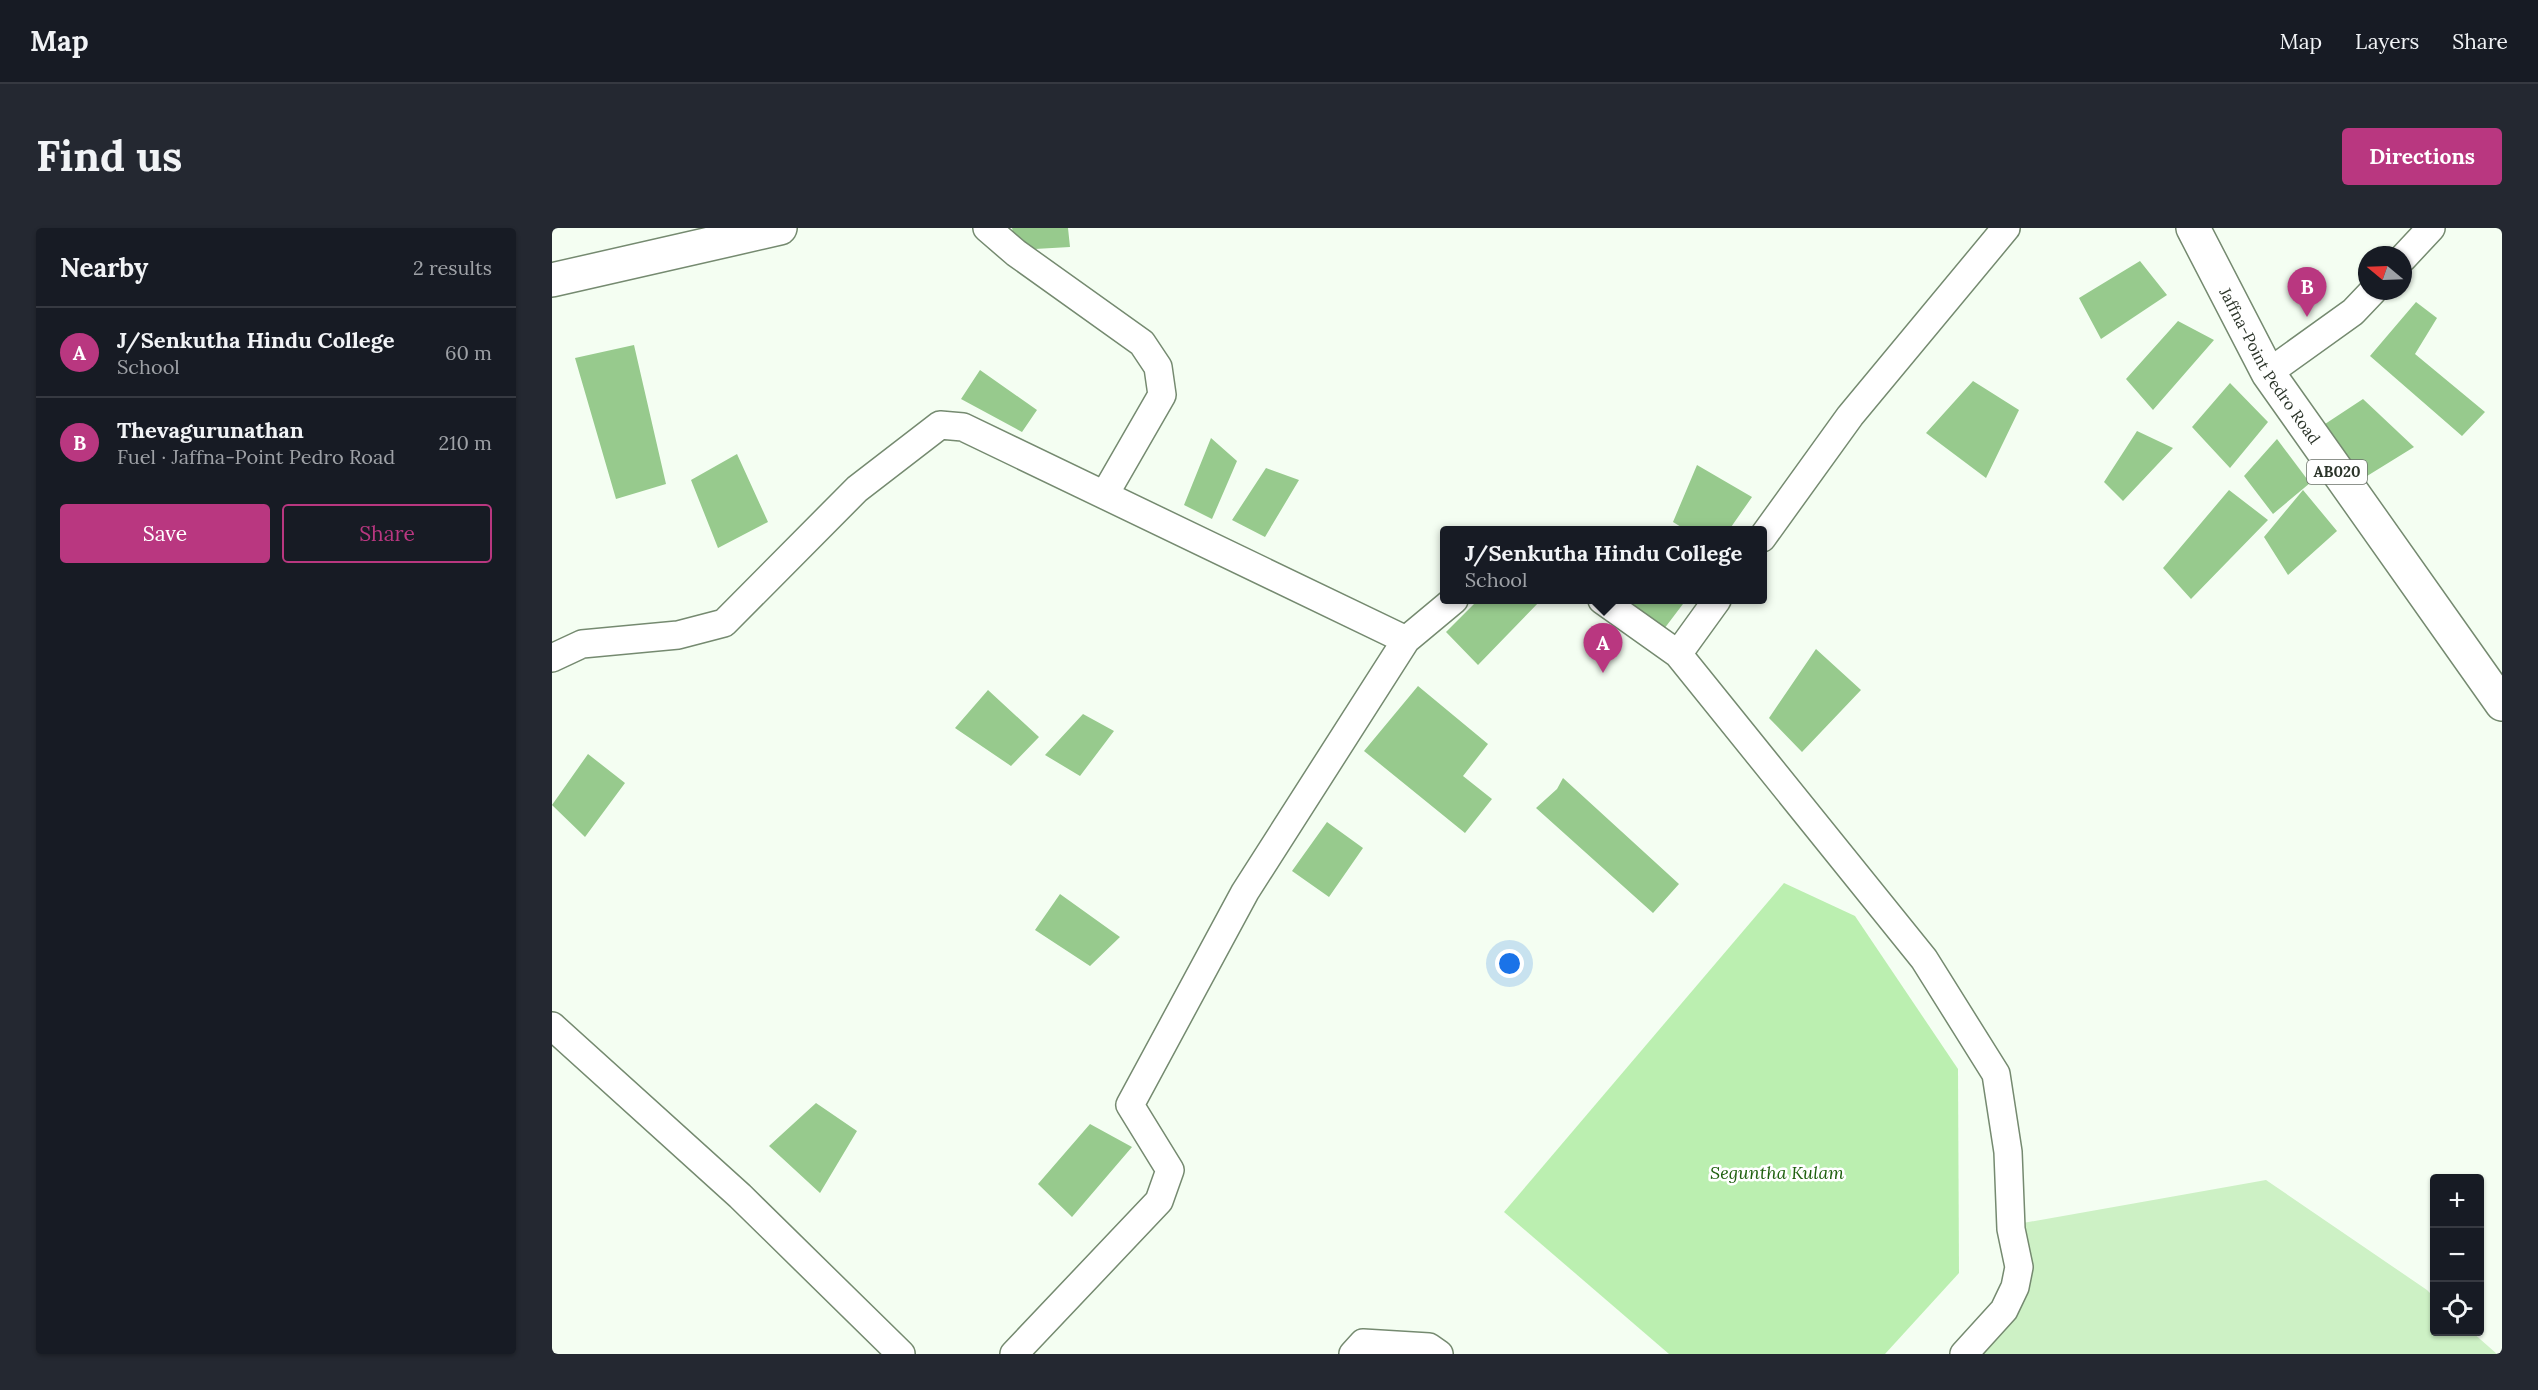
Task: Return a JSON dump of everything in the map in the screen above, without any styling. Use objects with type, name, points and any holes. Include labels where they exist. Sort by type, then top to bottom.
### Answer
[{"type":"main road","points":[[552,280],[780,228]]},
{"type":"main road","name":"Jaffna-Point Pedro Road","points":[[2193,228],[2268,374],[2502,704]]},
{"type":"street","points":[[987,228],[1016,253],[1142,343],[1158,367],[1162,394],[1105,494]]},
{"type":"street","points":[[1767,531],[1850,416],[2006,228]]},
{"type":"street","points":[[2412,248],[2431,228]]},
{"type":"street","points":[[2268,374],[2353,312],[2364,300]]},
{"type":"street","points":[[552,658],[582,644],[678,635],[724,623],[857,489],[940,425],[963,427],[1406,639]]},
{"type":"street","points":[[1014,1354],[1159,1202],[1170,1170],[1130,1105],[1245,892],[1406,639],[1449,604]]},
{"type":"street","points":[[1608,604],[1677,654],[1924,959],[1996,1074],[2008,1152],[2011,1229],[2019,1267],[2014,1287],[2004,1310],[1964,1354]]},
{"type":"street","points":[[1677,654],[1714,604]]},
{"type":"street","points":[[552,1026],[740,1196],[901,1354]]},
{"type":"street","points":[[1353,1354],[1363,1343],[1429,1347],[1439,1354]]},
{"type":"shaded area","points":[[2266,1180],[2427,1290],[2430,1293],[2430,1336],[2477,1336],[2497,1354],[1964,1354],[2004,1310],[2012,1225]]},
{"type":"water","name":"Seguntha Kulam","points":[[1784,883],[1855,916],[1958,1069],[1959,1273],[1885,1354],[1669,1354],[1504,1212]]},
{"type":"building","points":[[1012,228],[1068,228],[1070,247],[1017,250]]},
{"type":"building","points":[[2140,261],[2167,295],[2101,339],[2079,298]]},
{"type":"building","points":[[2416,302],[2437,318],[2415,354],[2485,412],[2462,436],[2370,356]]},
{"type":"building","points":[[2178,321],[2214,340],[2153,410],[2126,379]]},
{"type":"building","points":[[634,345],[666,484],[616,499],[575,358]]},
{"type":"building","points":[[980,370],[1037,410],[1022,432],[961,399]]},
{"type":"building","points":[[1973,381],[2019,410],[1986,478],[1926,433]]},
{"type":"building","points":[[2230,383],[2268,422],[2230,468],[2192,427]]},
{"type":"building","points":[[2363,399],[2414,447],[2359,481],[2322,426]]},
{"type":"building","points":[[2137,431],[2173,448],[2123,501],[2104,482]]},
{"type":"building","points":[[1211,438],[1237,461],[1212,519],[1184,505]]},
{"type":"building","points":[[2277,439],[2310,483],[2273,514],[2244,476]]},
{"type":"building","points":[[737,454],[768,522],[718,548],[691,480]]},
{"type":"building","points":[[1697,465],[1752,497],[1732,526],[1680,526],[1673,522]]},
{"type":"building","points":[[1266,468],[1299,480],[1265,537],[1232,520]]},
{"type":"building","points":[[2229,490],[2268,520],[2191,599],[2163,568]]},
{"type":"building","points":[[2303,490],[2337,531],[2288,575],[2264,537]]},
{"type":"building","points":[[1474,604],[1537,604],[1478,665],[1446,632]]},
{"type":"building","points":[[1631,604],[1683,604],[1664,629]]},
{"type":"building","points":[[1816,649],[1861,690],[1802,752],[1769,718]]},
{"type":"building","points":[[1418,686],[1488,744],[1463,776],[1492,799],[1465,833],[1364,751]]},
{"type":"building","points":[[988,690],[1039,737],[1011,766],[955,728]]},
{"type":"building","points":[[1083,714],[1114,731],[1080,776],[1045,755]]},
{"type":"building","points":[[588,754],[625,783],[585,837],[552,805]]},
{"type":"building","points":[[1563,778],[1679,884],[1653,913],[1536,808],[1557,789]]},
{"type":"building","points":[[1327,822],[1363,848],[1329,897],[1292,871]]},
{"type":"building","points":[[1060,894],[1120,937],[1090,966],[1035,930]]},
{"type":"building","points":[[816,1103],[857,1131],[820,1193],[769,1146]]},
{"type":"building","points":[[1090,1124],[1132,1147],[1072,1217],[1038,1184]]},
{"type":"place","name":"Thevagurunathan","points":[[2307,317]]},
{"type":"place","name":"J/Senkutha Hindu College","points":[[1603,673]]}]
